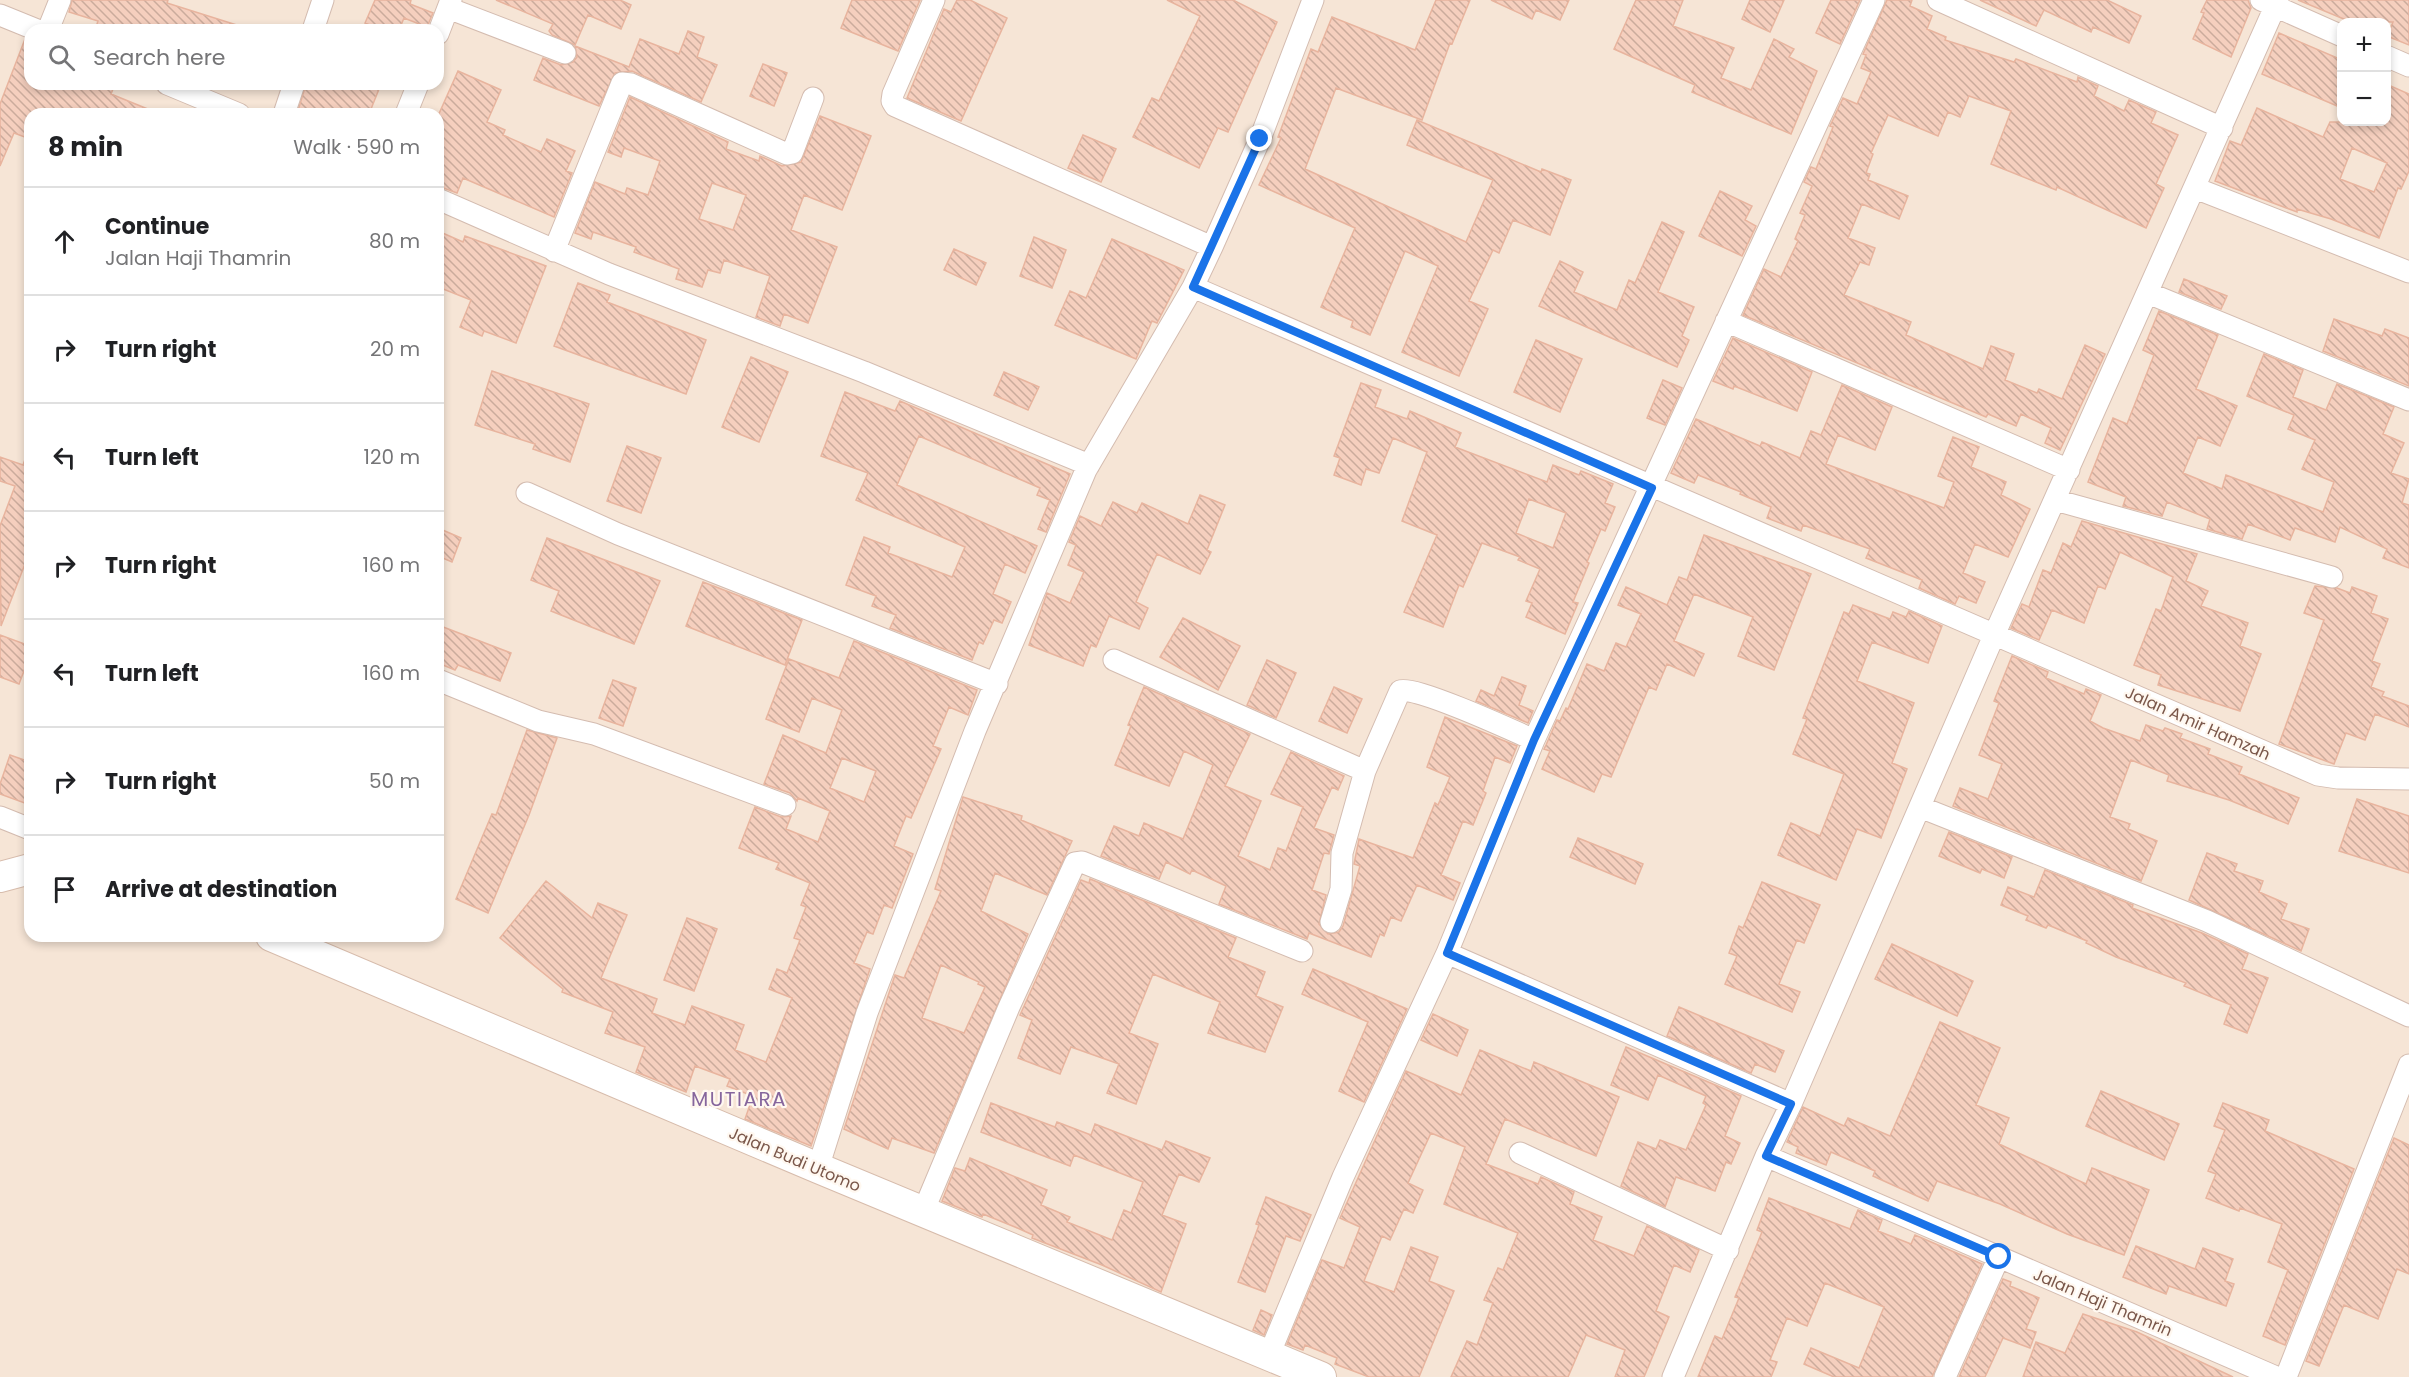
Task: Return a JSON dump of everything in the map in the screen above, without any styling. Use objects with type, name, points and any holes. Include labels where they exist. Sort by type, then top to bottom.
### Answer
[{"type":"street","points":[[50,24],[60,0]]},
{"type":"street","points":[[315,24],[323,0]]},
{"type":"street","points":[[934,0],[893,94],[892,101],[895,106],[1212,247]]},
{"type":"street","points":[[818,1168],[867,1013],[909,897],[975,731],[1089,465],[1193,287],[1212,247],[1260,139],[1313,0]]},
{"type":"street","points":[[1269,1355],[1343,1178],[1447,953],[1534,740],[1652,488],[1874,0]]},
{"type":"street","points":[[1938,0],[2222,128]]},
{"type":"street","points":[[1673,1377],[1766,1156],[1791,1104],[1995,633],[2222,128],[2272,2],[2337,34]]},
{"type":"street","points":[[442,24],[450,4],[565,53]]},
{"type":"street","points":[[0,15],[24,25]]},
{"type":"street","points":[[2391,58],[2409,66]]},
{"type":"street","points":[[554,251],[622,83],[631,84],[787,154],[792,153],[795,148],[813,98]]},
{"type":"street","points":[[181,90],[225,108]]},
{"type":"street","points":[[286,108],[292,90]]},
{"type":"street","points":[[408,108],[416,90]]},
{"type":"street","points":[[2195,188],[2409,272]]},
{"type":"street","points":[[444,203],[554,251],[864,372],[1089,465]]},
{"type":"street","name":"Jalan Amir Hamzah","points":[[1193,287],[2318,775],[2338,778],[2409,779]]},
{"type":"street","points":[[2148,293],[2409,400]]},
{"type":"street","points":[[1726,321],[2069,470]]},
{"type":"street","points":[[527,493],[630,538],[997,684]]},
{"type":"street","points":[[2055,500],[2331,577]]},
{"type":"street","points":[[1114,660],[1365,771]]},
{"type":"street","points":[[444,682],[538,721],[594,734],[785,805]]},
{"type":"street","points":[[1331,922],[1342,880],[1342,853],[1365,771],[1396,695],[1404,689],[1430,697],[1534,740]]},
{"type":"street","points":[[1920,807],[2207,921],[2409,1016]]},
{"type":"street","points":[[0,817],[24,827]]},
{"type":"street","points":[[923,1212],[1009,1007],[1075,863],[1082,862],[1302,951]]},
{"type":"street","points":[[0,877],[24,871]]},
{"type":"street","name":"Jalan Budi Utomo","points":[[285,942],[818,1168],[1321,1377]]},
{"type":"street","points":[[1447,953],[1791,1104]]},
{"type":"street","points":[[2286,1377],[2409,1065]]},
{"type":"street","points":[[1520,1153],[1728,1250]]},
{"type":"street","name":"Jalan Haji Thamrin","points":[[1766,1156],[2276,1377]]},
{"type":"street","points":[[1945,1377],[1999,1257]]},
{"type":"shaded area","points":[[0,0],[2409,0],[2409,1377],[0,1377]]},
{"type":"building","points":[[72,0],[168,0],[167,3],[234,24],[97,24],[98,21],[69,12]]},
{"type":"building","points":[[375,0],[411,0],[410,4],[433,13],[428,24],[419,24],[404,18],[402,24],[365,23]]},
{"type":"building","points":[[496,0],[620,0],[631,5],[621,29],[588,15],[575,45],[552,35],[549,31],[553,24]]},
{"type":"building","points":[[852,0],[920,0],[898,51],[841,28]]},
{"type":"building","points":[[957,0],[970,0],[1007,18],[961,121],[907,98],[944,9],[951,12]]},
{"type":"building","points":[[1167,0],[1233,0],[1277,22],[1228,132],[1218,128],[1199,168],[1133,137],[1152,98],[1159,101],[1200,16]]},
{"type":"building","points":[[1436,0],[1470,0],[1452,44],[1450,43],[1422,120],[1336,88],[1305,169],[1466,242],[1493,180],[1407,145],[1417,120],[1541,172],[1542,169],[1571,180],[1550,235],[1513,220],[1499,253],[1493,250],[1469,301],[1488,309],[1459,376],[1402,352],[1438,266],[1405,251],[1370,335],[1351,327],[1353,321],[1321,307],[1355,228],[1259,185],[1281,138],[1278,137],[1311,49],[1318,52],[1332,17],[1415,50]]},
{"type":"building","points":[[1491,0],[1569,0],[1560,20],[1536,10],[1532,19]]},
{"type":"building","points":[[1636,0],[1683,0],[1673,26],[1734,48],[1721,78],[1751,90],[1774,39],[1794,49],[1789,57],[1817,71],[1791,134],[1692,92],[1695,85],[1614,49]]},
{"type":"building","points":[[1750,0],[1784,0],[1770,32],[1742,19]]},
{"type":"building","points":[[1831,0],[1860,0],[1840,44],[1816,33]]},
{"type":"building","points":[[1887,0],[1912,0],[1910,6],[1932,16],[1927,29],[1946,37],[1945,40],[2014,62],[2016,59],[2077,82],[2078,77],[2098,86],[2094,96],[2124,111],[2129,100],[2156,112],[2151,123],[2178,135],[2156,184],[2164,188],[2146,228],[2057,187],[2056,190],[1991,164],[2011,111],[1969,96],[1960,117],[1948,112],[1938,136],[1888,115],[1871,153],[1873,154],[1866,173],[1870,174],[1868,180],[1908,196],[1899,219],[1862,204],[1848,238],[1875,248],[1869,265],[1860,262],[1844,295],[1911,322],[1906,335],[1983,369],[1991,346],[2014,354],[2005,380],[2037,393],[2039,389],[2062,399],[2085,345],[2105,354],[2060,450],[2045,443],[2051,428],[2021,414],[2016,426],[1988,414],[1986,417],[1743,315],[1764,269],[1781,277],[1798,241],[1795,239],[1805,215],[1800,213],[1812,186],[1804,182],[1811,167],[1816,169],[1833,127],[1830,126],[1843,98],[1857,104],[1871,72],[1861,68],[1866,55],[1863,54]]},
{"type":"building","points":[[1980,0],[2107,0],[2141,16],[2129,43],[2093,27],[2091,32],[2044,10],[2036,26]]},
{"type":"building","points":[[2207,0],[2248,0],[2251,8],[2231,57],[2193,39]]},
{"type":"building","points":[[2298,0],[2409,0],[2409,45],[2391,38],[2393,22],[2391,18],[2341,18]]},
{"type":"building","points":[[688,31],[704,37],[697,57],[717,65],[701,102],[632,71],[615,73],[599,106],[534,80],[543,58],[561,65],[573,62],[577,57],[575,46],[629,67],[640,39],[679,54]]},
{"type":"building","points":[[2279,33],[2337,58],[2337,106],[2262,74]]},
{"type":"building","points":[[24,42],[24,90],[113,90],[111,94],[145,108],[24,108],[24,137],[14,133],[0,166],[0,104]]},
{"type":"building","points":[[763,64],[787,73],[774,106],[750,96]]},
{"type":"building","points":[[458,71],[501,90],[487,122],[505,130],[503,135],[541,152],[547,139],[575,151],[566,171],[572,173],[554,217],[463,178],[457,193],[444,188],[444,108],[442,108]]},
{"type":"building","points":[[2391,86],[2409,94],[2409,171],[2401,189],[2398,188],[2379,238],[2331,219],[2297,209],[2297,212],[2215,181],[2230,141],[2241,145],[2257,108],[2323,137],[2330,122],[2337,122],[2337,126],[2391,126]],"holes":[[[2352,148],[2387,163],[2374,192],[2340,179]]]},
{"type":"building","points":[[304,90],[379,90],[371,108],[299,108]]},
{"type":"building","points":[[630,97],[728,142],[726,149],[759,161],[760,156],[782,166],[801,162],[820,116],[871,136],[842,210],[804,195],[791,230],[837,247],[808,323],[784,314],[780,326],[756,317],[770,276],[724,260],[720,273],[708,270],[702,287],[676,279],[679,269],[634,252],[636,247],[593,232],[591,239],[575,233],[595,182],[625,194],[627,188],[648,195],[660,161],[624,148],[621,157],[608,152]],"holes":[[[712,183],[746,195],[733,230],[699,219]]]},
{"type":"building","points":[[1083,135],[1116,149],[1101,182],[1068,168]]},
{"type":"building","points":[[1720,191],[1752,206],[1745,220],[1756,226],[1742,256],[1699,236]]},
{"type":"building","points":[[1662,222],[1684,232],[1658,292],[1694,307],[1682,336],[1689,340],[1677,367],[1539,306],[1560,261],[1583,272],[1574,292],[1617,310],[1629,280],[1635,283]]},
{"type":"building","points":[[444,234],[463,242],[465,236],[546,266],[516,343],[484,331],[482,336],[460,327],[471,300],[444,289]]},
{"type":"building","points":[[1034,237],[1066,250],[1052,288],[1020,276]]},
{"type":"building","points":[[1112,239],[1184,270],[1157,323],[1152,321],[1136,359],[1055,325],[1070,291],[1086,298]]},
{"type":"building","points":[[954,249],[986,263],[976,285],[944,270]]},
{"type":"building","points":[[2184,279],[2227,296],[2221,309],[2179,292]]},
{"type":"building","points":[[578,283],[610,295],[607,302],[706,340],[686,394],[554,346]]},
{"type":"building","points":[[2159,311],[2218,335],[2196,389],[2237,406],[2220,446],[2198,437],[2183,473],[2222,489],[2226,475],[2323,512],[2334,482],[2302,469],[2315,440],[2288,429],[2294,415],[2247,396],[2264,354],[2303,370],[2293,397],[2326,410],[2337,384],[2394,407],[2383,434],[2404,443],[2391,473],[2409,479],[2402,503],[2409,505],[2409,568],[2383,558],[2387,549],[2340,527],[2335,542],[2295,528],[2290,540],[2248,524],[2242,539],[2207,529],[2210,519],[2167,502],[2162,516],[2123,506],[2126,497],[2088,482],[2113,418],[2127,424],[2154,355],[2143,350]]},
{"type":"building","points":[[2334,319],[2382,336],[2385,329],[2409,338],[2409,386],[2323,351]]},
{"type":"building","points":[[1733,338],[1812,372],[1797,411],[1734,386],[1733,389],[1713,381]]},
{"type":"building","points":[[1536,340],[1582,359],[1560,412],[1514,392]]},
{"type":"building","points":[[751,357],[788,372],[759,442],[722,427]]},
{"type":"building","points":[[492,371],[589,404],[570,462],[533,449],[535,444],[475,425]]},
{"type":"building","points":[[1004,372],[1039,387],[1028,410],[994,395]]},
{"type":"building","points":[[1663,380],[1682,388],[1665,425],[1647,418]]},
{"type":"building","points":[[1361,383],[1381,390],[1375,407],[1407,419],[1410,411],[1461,433],[1455,447],[1547,482],[1553,465],[1579,475],[1581,471],[1613,484],[1605,503],[1615,507],[1605,531],[1601,529],[1587,562],[1589,563],[1573,602],[1578,603],[1565,634],[1526,617],[1532,603],[1526,601],[1540,569],[1518,560],[1520,557],[1482,543],[1463,587],[1459,585],[1443,627],[1404,612],[1437,535],[1402,521],[1427,452],[1393,438],[1379,473],[1366,469],[1361,485],[1334,475],[1340,458],[1334,456]],"holes":[[[1529,499],[1566,513],[1553,548],[1516,533]]]},
{"type":"building","points":[[1842,385],[1892,407],[1875,450],[1838,435],[1826,464],[1944,508],[1954,482],[1938,476],[1953,437],[1979,447],[1971,467],[2006,482],[2001,495],[2030,509],[2008,557],[1975,544],[1963,573],[1985,582],[1976,603],[1959,596],[1955,604],[1919,588],[1922,580],[1866,558],[1870,549],[1803,525],[1801,531],[1767,518],[1771,507],[1740,494],[1741,492],[1698,475],[1694,483],[1671,473],[1696,419],[1760,446],[1762,442],[1800,458],[1811,431],[1821,435]]},
{"type":"building","points":[[845,392],[895,411],[900,401],[1070,474],[1046,532],[1038,529],[1050,500],[1037,495],[1040,488],[919,436],[897,485],[1037,546],[1025,573],[1005,564],[993,594],[1011,602],[1002,623],[994,620],[983,644],[979,642],[972,660],[890,628],[896,615],[872,606],[876,596],[846,585],[864,537],[890,547],[888,553],[952,577],[965,547],[856,500],[868,473],[821,456]]},
{"type":"building","points":[[627,446],[661,458],[641,513],[607,501]]},
{"type":"building","points":[[0,457],[23,465],[24,462],[24,567],[1,626],[0,526],[15,486],[0,481]]},
{"type":"building","points":[[1200,495],[1225,505],[1207,550],[1211,552],[1200,574],[1157,554],[1136,602],[1148,608],[1139,629],[1109,616],[1096,647],[1091,645],[1083,666],[1029,645],[1047,593],[1070,603],[1084,572],[1068,565],[1076,545],[1069,542],[1080,516],[1101,526],[1113,502],[1137,513],[1142,503],[1188,524]]},
{"type":"building","points":[[2082,521],[2197,554],[2186,581],[2208,591],[2201,606],[2248,623],[2240,646],[2261,654],[2240,711],[2158,685],[2161,675],[2134,665],[2156,609],[2161,611],[2173,577],[2120,552],[2105,589],[2098,586],[2084,623],[2052,610],[2039,640],[2011,628],[2022,604],[2029,607],[2043,570],[2051,573],[2063,543],[2071,547]]},
{"type":"building","points":[[444,531],[461,538],[452,562],[444,559]]},
{"type":"building","points":[[1704,535],[1811,574],[1774,670],[1738,656],[1753,617],[1694,594],[1674,641],[1704,654],[1694,676],[1667,664],[1656,690],[1649,687],[1611,777],[1602,774],[1594,792],[1542,769],[1550,751],[1544,749],[1557,720],[1560,721],[1566,708],[1568,709],[1587,664],[1604,671],[1616,643],[1626,647],[1641,614],[1618,605],[1626,587],[1667,605],[1679,577],[1687,580]]},
{"type":"building","points":[[547,538],[660,581],[634,644],[551,611],[559,591],[531,580]]},
{"type":"building","points":[[703,582],[802,620],[785,665],[686,626]]},
{"type":"building","points":[[2315,586],[2337,588],[2350,593],[2352,587],[2377,596],[2371,613],[2388,619],[2372,661],[2380,664],[2371,687],[2384,692],[2382,696],[2409,706],[2409,727],[2375,714],[2365,740],[2346,733],[2334,764],[2279,744],[2324,620],[2304,613]]},
{"type":"building","points":[[1853,605],[1890,619],[1893,612],[1906,617],[1909,611],[1942,626],[1928,663],[1872,642],[1857,681],[1914,703],[1892,763],[1907,769],[1881,838],[1857,829],[1836,880],[1778,855],[1791,823],[1820,836],[1844,774],[1793,754],[1807,719],[1803,718],[1844,612],[1849,614]]},
{"type":"building","points":[[1183,618],[1240,646],[1218,690],[1160,657]]},
{"type":"building","points":[[444,627],[511,653],[500,681],[458,665],[455,670],[444,665]]},
{"type":"building","points":[[0,635],[24,644],[24,671],[19,684],[0,677]]},
{"type":"building","points":[[854,641],[977,690],[968,715],[949,707],[933,746],[941,749],[911,818],[906,816],[894,846],[913,854],[892,908],[884,905],[873,934],[867,932],[854,963],[870,969],[811,1146],[745,1119],[753,1096],[727,1086],[730,1079],[695,1066],[686,1092],[636,1072],[645,1047],[605,1033],[613,1012],[562,992],[563,989],[500,938],[546,881],[592,918],[598,903],[627,915],[601,978],[657,999],[652,1013],[685,1025],[692,1006],[744,1025],[735,1050],[766,1062],[792,998],[769,989],[777,969],[787,973],[800,940],[794,938],[806,907],[801,905],[810,883],[776,869],[779,863],[739,848],[755,807],[781,817],[791,816],[786,829],[818,842],[830,811],[798,798],[797,801],[790,793],[764,784],[783,735],[826,753],[842,710],[812,698],[799,732],[766,719],[789,659],[839,678]],"holes":[[[842,758],[876,771],[864,802],[830,788]]]},
{"type":"building","points":[[2012,656],[2048,672],[2046,678],[2084,694],[2086,689],[2101,695],[2090,721],[2103,728],[2140,741],[2146,725],[2182,734],[2180,738],[2210,749],[2208,754],[2242,767],[2239,774],[2299,798],[2288,824],[2229,800],[2167,781],[2169,775],[2131,760],[2110,817],[2130,824],[2128,829],[2157,841],[2141,881],[1953,806],[1960,788],[1988,799],[2002,764],[1979,755],[1999,703],[1994,701]]},
{"type":"building","points":[[1267,660],[1296,673],[1276,718],[1247,705]]},
{"type":"building","points":[[1502,677],[1526,686],[1519,705],[1533,711],[1528,723],[1476,701],[1481,690],[1494,696]]},
{"type":"building","points":[[613,680],[636,688],[623,726],[599,718]]},
{"type":"building","points":[[1144,687],[1250,734],[1225,786],[1261,801],[1238,856],[1270,870],[1278,848],[1286,851],[1303,807],[1271,794],[1291,752],[1344,776],[1338,790],[1332,787],[1314,828],[1334,835],[1329,854],[1324,853],[1312,890],[1326,895],[1319,924],[1328,934],[1339,932],[1343,926],[1360,866],[1354,864],[1359,839],[1413,858],[1435,803],[1438,805],[1450,777],[1427,767],[1445,717],[1517,746],[1510,763],[1495,757],[1483,791],[1486,793],[1473,825],[1463,821],[1441,875],[1460,883],[1453,900],[1417,885],[1401,921],[1391,917],[1384,936],[1380,934],[1371,957],[1309,933],[1307,939],[1219,904],[1226,886],[1192,870],[1190,874],[1166,862],[1159,879],[1101,856],[1114,826],[1139,836],[1144,823],[1183,839],[1213,765],[1184,751],[1169,786],[1115,765]]},
{"type":"building","points":[[1334,687],[1362,699],[1347,733],[1319,721]]},
{"type":"building","points":[[527,730],[557,738],[529,815],[488,913],[456,899],[492,814],[496,815]]},
{"type":"building","points":[[10,755],[24,760],[24,803],[0,794],[0,784]]},
{"type":"building","points":[[963,797],[1022,816],[1021,820],[1072,841],[1047,895],[995,873],[981,911],[1028,934],[934,1153],[892,1138],[888,1149],[844,1129],[895,975],[904,978],[941,891],[935,889]],"holes":[[[941,965],[979,982],[978,984],[985,987],[964,1033],[922,1018]]]},
{"type":"building","points":[[2357,799],[2409,816],[2409,873],[2339,851]]},
{"type":"building","points":[[1949,832],[2012,857],[2004,878],[1982,869],[1980,873],[1939,856]]},
{"type":"building","points":[[1578,838],[1643,864],[1635,884],[1570,857]]},
{"type":"building","points":[[2207,853],[2237,864],[2234,871],[2263,881],[2259,892],[2287,904],[2281,919],[2309,929],[2301,951],[2189,900]]},
{"type":"building","points":[[2045,870],[2133,905],[2132,908],[2202,933],[2248,954],[2242,969],[2268,978],[2247,1033],[2224,1024],[2231,1005],[2184,986],[2186,983],[2116,957],[2086,943],[2087,941],[2048,925],[2046,928],[2026,920],[2028,916],[2001,905],[2008,887],[2034,897]]},
{"type":"building","points":[[1090,879],[1236,938],[1228,957],[1265,972],[1256,996],[1283,1007],[1265,1052],[1208,1033],[1220,1002],[1153,974],[1129,1033],[1158,1044],[1136,1104],[1107,1093],[1119,1064],[1071,1047],[1060,1074],[1018,1058],[1032,1020],[1020,1015],[1081,880],[1089,883]]},
{"type":"building","points":[[1762,882],[1820,905],[1804,943],[1797,940],[1779,984],[1800,992],[1792,1012],[1725,984],[1737,956],[1729,953],[1739,926],[1743,928]]},
{"type":"building","points":[[687,918],[717,929],[694,991],[664,980]]},
{"type":"building","points":[[1892,944],[1973,981],[1957,1016],[1875,979]]},
{"type":"building","points":[[1313,969],[1407,1009],[1364,1102],[1339,1091],[1368,1022],[1302,994]]},
{"type":"building","points":[[1679,1007],[1784,1051],[1775,1072],[1755,1064],[1751,1073],[1667,1036]]},
{"type":"building","points":[[1433,1014],[1468,1030],[1457,1056],[1421,1040]]},
{"type":"building","points":[[1940,1022],[2000,1048],[1976,1105],[2009,1118],[1999,1144],[2086,1184],[2092,1168],[2149,1190],[2124,1255],[1937,1181],[1928,1201],[1873,1176],[1875,1171],[1831,1152],[1826,1165],[1796,1153],[1798,1147],[1787,1142],[1803,1107],[1844,1126],[1848,1118],[1890,1136]]},
{"type":"building","points":[[1626,1047],[1741,1096],[1725,1136],[1740,1143],[1731,1164],[1726,1162],[1715,1191],[1676,1177],[1665,1207],[1621,1186],[1638,1142],[1656,1149],[1660,1140],[1686,1150],[1706,1105],[1703,1103],[1706,1096],[1658,1075],[1648,1100],[1611,1085]]},
{"type":"building","points":[[1480,1050],[1531,1071],[1534,1062],[1619,1097],[1596,1156],[1505,1119],[1486,1164],[1538,1184],[1541,1177],[1574,1192],[1570,1204],[1602,1217],[1593,1240],[1634,1256],[1647,1226],[1699,1250],[1690,1272],[1674,1265],[1656,1311],[1669,1317],[1644,1377],[1615,1377],[1625,1350],[1586,1335],[1568,1377],[1451,1377],[1467,1341],[1477,1345],[1493,1303],[1484,1300],[1498,1268],[1503,1270],[1518,1233],[1444,1204],[1465,1147],[1431,1133],[1408,1183],[1423,1190],[1413,1213],[1404,1209],[1390,1240],[1382,1236],[1364,1281],[1394,1292],[1411,1247],[1438,1257],[1429,1281],[1454,1291],[1419,1377],[1369,1377],[1335,1364],[1337,1358],[1305,1345],[1303,1350],[1287,1344],[1322,1260],[1344,1268],[1360,1227],[1340,1218],[1406,1071],[1461,1095]]},
{"type":"building","points":[[2101,1091],[2179,1124],[2164,1160],[2086,1126]]},
{"type":"building","points":[[991,1103],[1055,1127],[1057,1122],[1091,1135],[1095,1124],[1162,1150],[1166,1141],[1210,1158],[1199,1182],[1179,1174],[1162,1215],[1186,1224],[1161,1292],[1102,1265],[1032,1238],[1033,1235],[1015,1227],[942,1201],[955,1168],[965,1171],[970,1158],[1047,1190],[1041,1205],[1070,1217],[1067,1222],[1112,1240],[1124,1210],[1131,1213],[1143,1182],[1074,1155],[1070,1166],[981,1132]]},
{"type":"building","points":[[2223,1103],[2269,1120],[2265,1131],[2354,1169],[2285,1345],[2263,1336],[2288,1270],[2268,1262],[2282,1224],[2206,1198],[2216,1174],[2208,1171],[2225,1130],[2214,1126]]},
{"type":"building","points":[[2394,1138],[2409,1145],[2409,1274],[2397,1269],[2378,1319],[2344,1305],[2319,1366],[2306,1361]]},
{"type":"building","points":[[1266,1197],[1311,1215],[1300,1241],[1286,1236],[1265,1292],[1238,1282],[1259,1225],[1256,1224]]},
{"type":"building","points":[[1769,1198],[1850,1229],[1858,1210],[1882,1220],[1878,1231],[1911,1244],[1915,1235],[1982,1264],[1932,1377],[1834,1377],[1804,1364],[1811,1348],[1859,1368],[1884,1307],[1825,1283],[1807,1326],[1787,1318],[1770,1360],[1777,1362],[1771,1377],[1698,1377],[1715,1336],[1722,1339],[1739,1298],[1735,1297],[1762,1232],[1757,1230]]},
{"type":"building","points":[[2136,1246],[2195,1269],[2203,1248],[2233,1259],[2225,1281],[2234,1284],[2226,1306],[2169,1286],[2166,1294],[2123,1277]]},
{"type":"building","points":[[2003,1279],[2011,1282],[2010,1286],[2039,1298],[2026,1329],[2036,1332],[2030,1348],[2003,1338],[1985,1377],[1959,1377]]},
{"type":"building","points":[[1261,1310],[1272,1315],[1264,1335],[1253,1330]]},
{"type":"building","points":[[2083,1314],[2137,1332],[2233,1377],[2023,1377],[2036,1342],[2065,1353]]},
{"type":"district","name":"MUTIARA","points":[[739,1099]]},
{"type":"route","points":[[1260,139],[1193,287],[1652,488],[1534,740],[1447,953],[1791,1104],[1766,1156],[1999,1257]]}]
